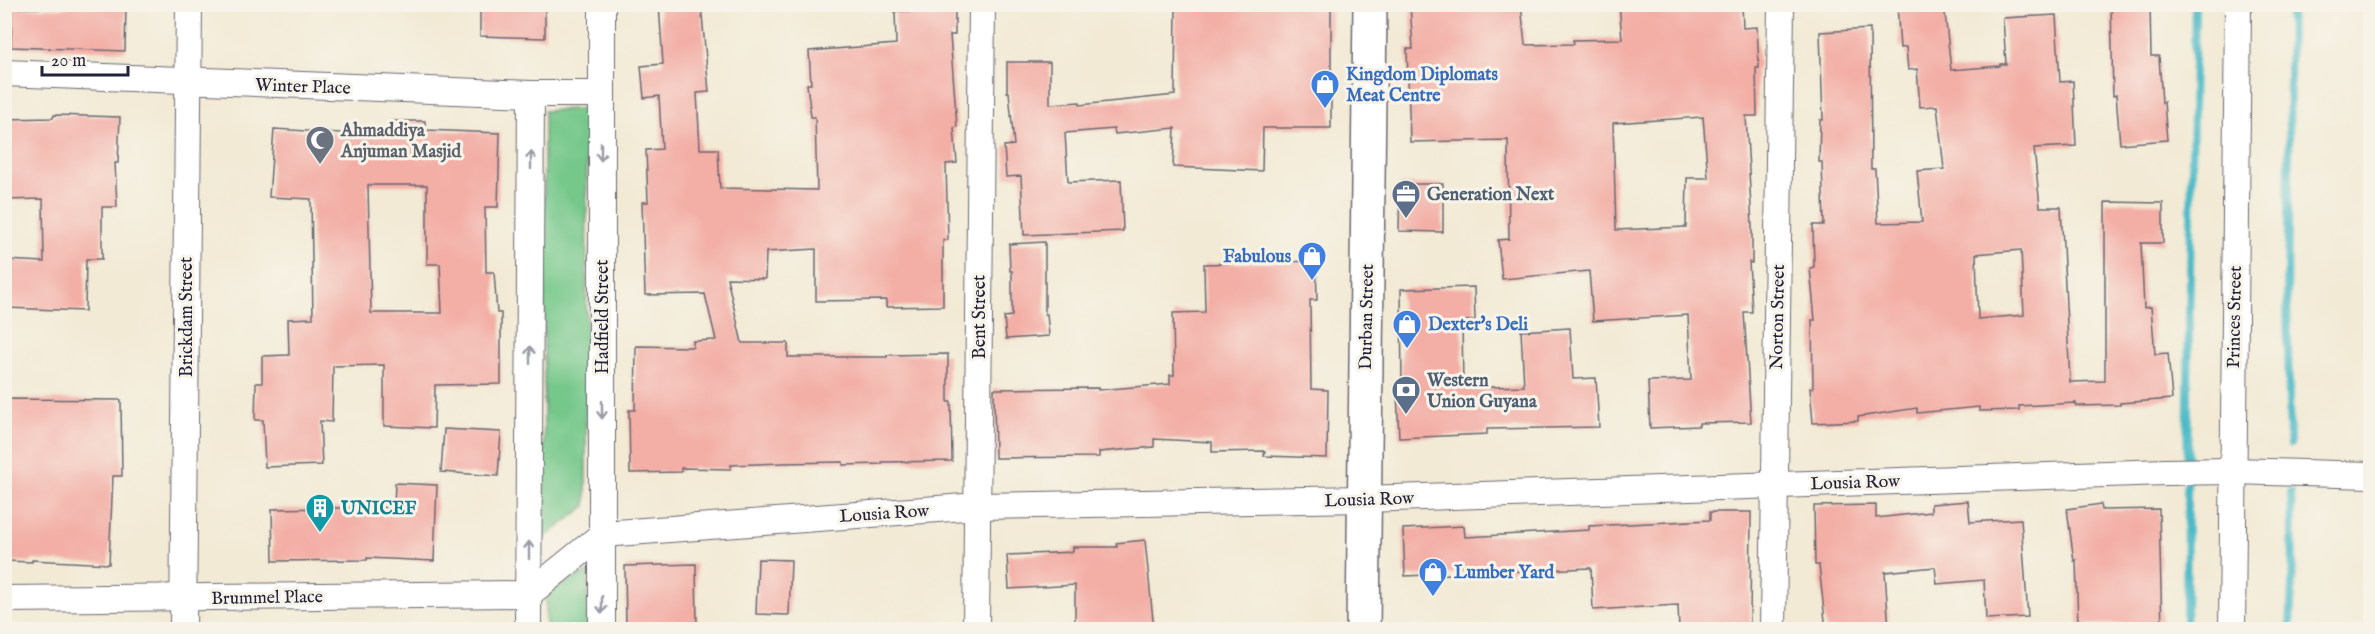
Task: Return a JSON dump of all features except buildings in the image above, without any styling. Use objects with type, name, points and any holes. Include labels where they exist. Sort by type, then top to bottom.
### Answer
[{"type":"street","name":"Brickdam Street","points":[[183,630],[189,4]]},
{"type":"street","name":"Hadfield Street","points":[[602,4],[602,630]]},
{"type":"street","name":"Bent Street","points":[[976,630],[982,4]]},
{"type":"street","name":"Durban Street","points":[[1363,630],[1370,4]]},
{"type":"street","name":"Norton Street","points":[[1773,630],[1781,4]]},
{"type":"street","name":"Princes Street","points":[[2232,630],[2222,471],[2238,4]]},
{"type":"street","name":"Winter Place","points":[[4,73],[188,82],[531,94],[601,94]]},
{"type":"street","points":[[528,630],[531,94]]},
{"type":"street","name":"Lousia Row","points":[[603,534],[978,506],[1364,499],[2165,472],[2222,471],[2370,475]]},
{"type":"street","points":[[529,594],[603,534]]},
{"type":"street","name":"Brummel Place","points":[[4,599],[529,594]]},
{"type":"green space","points":[[587,108],[586,506],[544,538],[544,111]]},
{"type":"green space","points":[[588,572],[587,629],[546,630],[546,593]]},
{"type":"waterway","points":[[2186,630],[2195,4]]},
{"type":"waterway","points":[[2290,444],[2287,298],[2291,4]]},
{"type":"waterway","points":[[2290,630],[2293,561],[2291,492]]},
{"type":"place","name":"Kingdom Diplomats Meat Centre","points":[[1325,110]]},
{"type":"place","name":"Ahmaddiya Anjuman Masjid","points":[[320,166]]},
{"type":"place","name":"Generation Next","points":[[1406,220]]},
{"type":"place","name":"Fabulous","points":[[1312,282]]},
{"type":"place","name":"Dexter's Deli","points":[[1407,350]]},
{"type":"place","name":"Western Union Guyana","points":[[1406,416]]},
{"type":"place","name":"UNICEF","points":[[320,534]]},
{"type":"place","name":"Lumber Yard","points":[[1433,598]]}]
